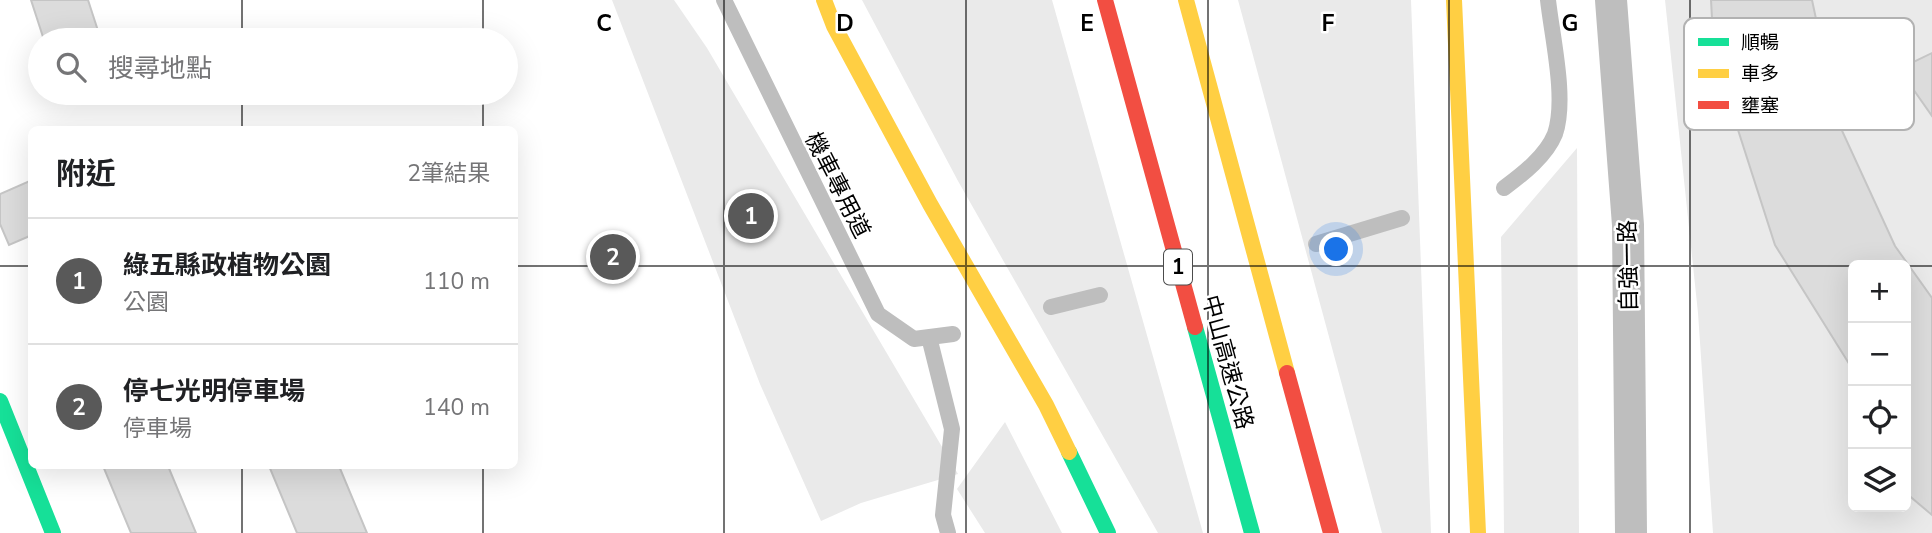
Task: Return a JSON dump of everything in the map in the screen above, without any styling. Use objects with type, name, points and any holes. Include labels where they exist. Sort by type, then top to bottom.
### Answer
[{"type":"main road","points":[[811,0],[834,26]]},
{"type":"main road","points":[[824,0],[834,26],[930,204],[1046,405],[1108,533]]},
{"type":"main road","name":"中山高速公路","points":[[1105,0],[1252,533]]},
{"type":"main road","points":[[1186,0],[1331,533]]},
{"type":"main road","points":[[1454,0],[1478,533]]},
{"type":"main road","points":[[0,401],[52,533]]},
{"type":"street","name":"自強一路","points":[[1611,0],[1628,225],[1631,533]]},
{"type":"lane","name":"機車專用道","points":[[724,0],[878,314],[914,339],[953,334]]},
{"type":"lane","points":[[1504,188],[1528,171],[1554,135],[1560,107],[1548,0]]},
{"type":"lane","points":[[1315,244],[1402,218]]},
{"type":"lane","points":[[1051,307],[1100,295]]},
{"type":"lane","points":[[929,337],[952,429],[943,515],[948,533]]},
{"type":"shaded area","points":[[612,0],[674,0],[707,48],[958,474],[861,503],[821,521],[760,384]]},
{"type":"shaded area","points":[[862,0],[1052,0],[1203,533],[1158,533],[958,181]]},
{"type":"shaded area","points":[[1238,0],[1411,0],[1431,533],[1382,533]]},
{"type":"shaded area","points":[[1665,0],[1932,0],[1932,533],[1713,533],[1698,313]]},
{"type":"shaded area","points":[[1577,148],[1579,533],[1504,533],[1501,237]]},
{"type":"shaded area","points":[[1005,422],[1062,533],[985,533],[957,489]]},
{"type":"building","points":[[31,0],[88,0],[97,28],[40,28]]},
{"type":"building","points":[[1711,0],[1812,0],[1816,18],[1712,18]]},
{"type":"building","points":[[1932,53],[1932,116],[1914,90],[1914,62]]},
{"type":"building","points":[[1738,130],[1842,130],[1895,246],[1905,260],[1848,260],[1848,362],[1775,245]]},
{"type":"building","points":[[28,182],[28,237],[9,245],[0,224],[0,194]]},
{"type":"building","points":[[1911,268],[1932,298],[1932,515],[1911,497]]},
{"type":"building","points":[[104,469],[169,469],[196,533],[131,533]]},
{"type":"building","points":[[270,469],[340,469],[367,533],[297,533]]},
{"type":"traffic: fast","points":[[1195,327],[1252,533]]},
{"type":"traffic: fast","points":[[0,401],[53,533]]},
{"type":"traffic: fast","points":[[1069,452],[1108,533]]},
{"type":"traffic: slow","points":[[824,0],[834,26],[930,204],[1046,405],[1069,452]]},
{"type":"traffic: slow","points":[[1186,0],[1287,373]]},
{"type":"traffic: slow","points":[[1454,0],[1478,533]]},
{"type":"traffic: jam","points":[[1105,0],[1195,327]]},
{"type":"traffic: jam","points":[[1287,373],[1331,533]]},
{"type":"place","name":"綠五縣政植物公園","points":[[751,216]]},
{"type":"place","name":"停七光明停車場","points":[[613,257]]}]
